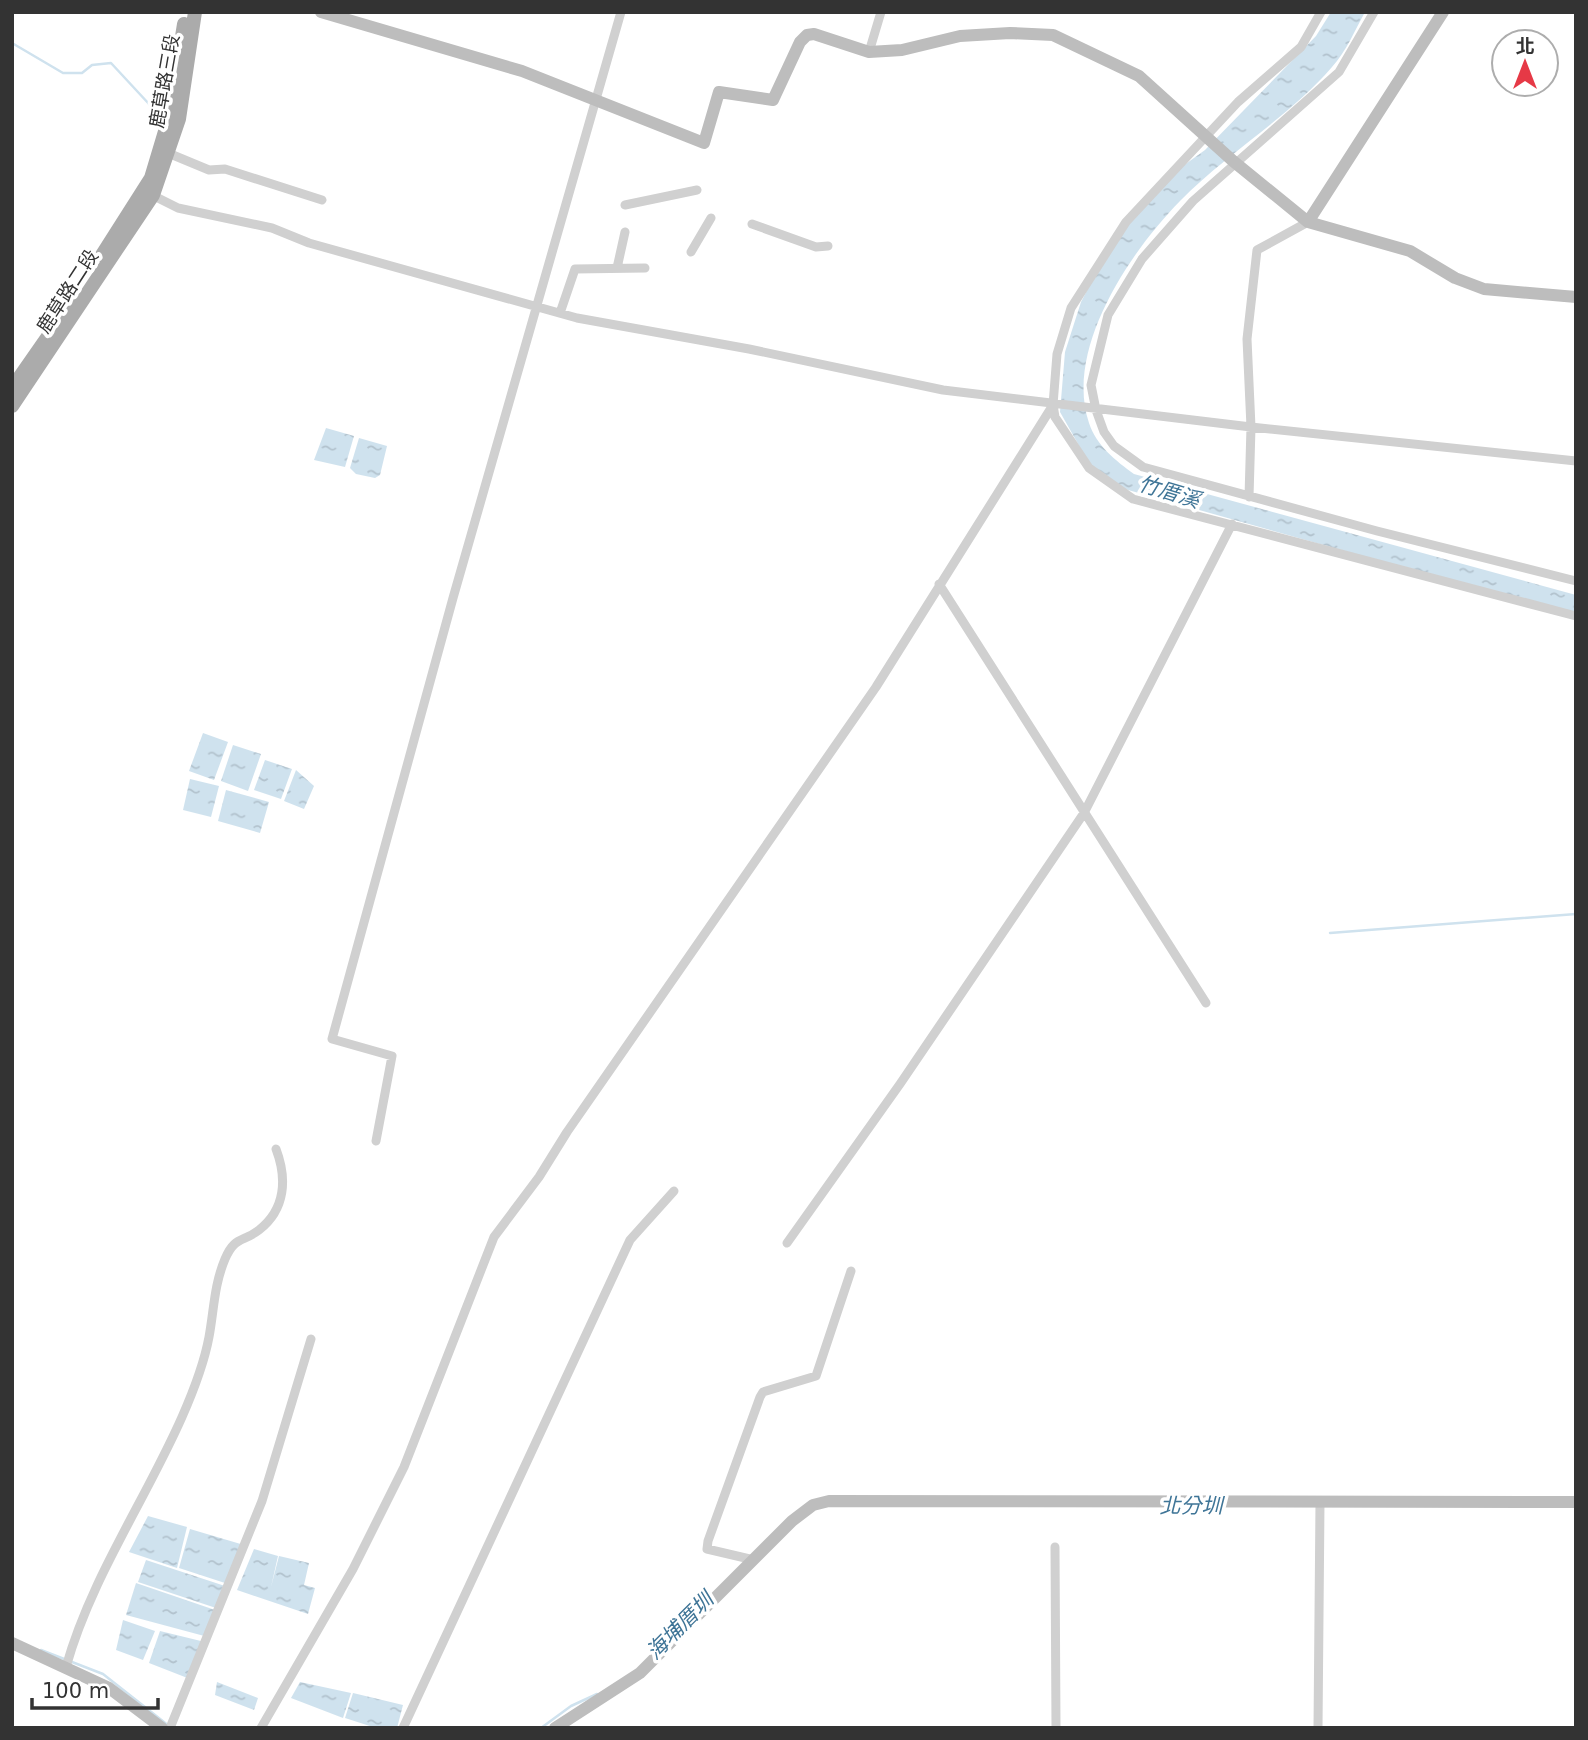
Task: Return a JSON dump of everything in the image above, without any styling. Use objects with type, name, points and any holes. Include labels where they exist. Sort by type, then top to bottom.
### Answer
[{"type":"main road","name":"鹿草路三段","points":[[147,193],[169,118],[185,12]]},
{"type":"main road","name":"鹿草路三段","points":[[147,193],[168,153],[180,119],[195,12]]},
{"type":"main road","name":"鹿草路二段","points":[[12,388],[147,193]]},
{"type":"main road","name":"鹿草路二段","points":[[12,406],[147,193]]},
{"type":"street","points":[[321,12],[483,58],[704,143],[719,92],[773,100],[800,42],[807,35],[814,34],[869,52],[902,50],[960,36],[1046,33],[1139,76],[1235,163],[1308,222],[1410,251],[1455,278],[1485,289],[1576,298]]},
{"type":"street","points":[[376,1141],[392,1056],[332,1039],[621,12]]},
{"type":"street","points":[[869,52],[881,12]]},
{"type":"street","points":[[1321,12],[1301,47],[1278,64],[1206,136],[1126,222],[1103,254],[1071,308],[1057,355],[1053,405],[1055,417],[1089,468],[1133,499],[1576,616]]},
{"type":"street","points":[[1374,12],[1339,72],[1193,201],[1142,259],[1108,315],[1091,385],[1096,410],[1108,438],[1136,463],[1249,497],[1576,581]]},
{"type":"street","points":[[1249,497],[1251,427],[1247,339],[1257,250],[1308,222],[1443,12]]},
{"type":"street","points":[[168,153],[209,170],[225,169],[322,200]]},
{"type":"street","points":[[625,205],[697,190]]},
{"type":"street","points":[[147,193],[178,208],[272,228],[309,243],[537,308],[943,390],[1096,410],[1576,461]]},
{"type":"street","points":[[691,252],[711,218]]},
{"type":"street","points":[[752,224],[816,247],[828,246]]},
{"type":"street","points":[[617,268],[625,232]]},
{"type":"street","points":[[560,313],[575,269],[645,268]]},
{"type":"street","points":[[261,1728],[353,1570],[404,1467],[503,1221],[539,1177],[566,1132],[876,687],[1053,405]]},
{"type":"street","points":[[787,1243],[900,1084],[1084,813],[1232,524]]},
{"type":"street","points":[[939,584],[1206,1003]]},
{"type":"street","points":[[66,1667],[84,1613],[182,1417],[201,1368],[216,1285],[230,1249],[237,1239],[261,1228],[278,1206],[284,1186],[283,1166],[276,1149]]},
{"type":"street","points":[[403,1728],[630,1240],[674,1191]]},
{"type":"street","points":[[754,1560],[707,1549],[708,1541],[760,1397],[763,1392],[816,1376],[851,1271]]},
{"type":"street","points":[[12,1643],[109,1688],[169,1726],[262,1501],[311,1339]]},
{"type":"street","points":[[555,1728],[640,1673],[792,1521],[813,1505],[829,1501],[1054,1506],[1576,1502]]},
{"type":"street","points":[[1318,1728],[1320,1506]]},
{"type":"street","points":[[1055,1547],[1056,1728]]},
{"type":"water","name":"竹厝溪","points":[[1331,12],[1365,12],[1337,61],[1296,103],[1180,201],[1141,247],[1106,303],[1086,364],[1084,394],[1092,431],[1107,452],[1134,474],[1576,595],[1576,616],[1121,488],[1090,465],[1060,412],[1065,352],[1081,302],[1110,246],[1169,176],[1205,150],[1316,36]]},
{"type":"water","points":[[326,428],[354,436],[345,467],[314,460]]},
{"type":"water","points":[[359,438],[387,446],[380,475],[375,478],[356,474],[350,468]]},
{"type":"water","points":[[203,733],[228,742],[214,780],[189,771]]},
{"type":"water","points":[[233,745],[261,754],[248,791],[221,781]]},
{"type":"water","points":[[265,760],[292,769],[281,799],[254,790]]},
{"type":"water","points":[[296,770],[314,786],[304,809],[284,801]]},
{"type":"water","points":[[190,779],[219,786],[211,817],[183,810]]},
{"type":"water","points":[[226,790],[269,802],[260,833],[218,821]]},
{"type":"water","points":[[148,1516],[187,1527],[177,1568],[129,1552]]},
{"type":"water","points":[[190,1529],[244,1545],[228,1584],[179,1568]]},
{"type":"water","points":[[254,1549],[278,1556],[271,1587],[279,1556],[309,1563],[304,1585],[315,1588],[308,1614],[237,1590]]},
{"type":"water","points":[[146,1560],[225,1586],[219,1609],[138,1582]]},
{"type":"water","points":[[136,1583],[218,1611],[208,1637],[126,1615]]},
{"type":"water","points":[[123,1620],[155,1631],[143,1660],[116,1650]]},
{"type":"water","points":[[160,1631],[205,1642],[190,1679],[149,1663]]},
{"type":"water","points":[[217,1682],[258,1698],[254,1710],[215,1695]]},
{"type":"water","points":[[300,1682],[351,1693],[343,1718],[291,1698]]},
{"type":"water","points":[[353,1693],[403,1705],[397,1728],[376,1728],[345,1718]]},
{"type":"waterway","points":[[12,43],[63,73],[82,73],[92,65],[111,63],[162,118]]},
{"type":"waterway","points":[[1330,933],[1576,914]]},
{"type":"waterway","name":"海埔厝圳","points":[[41,1650],[103,1674],[169,1726]]},
{"type":"waterway","name":"海埔厝圳","points":[[541,1728],[571,1706],[597,1694]]},
{"type":"water label","name":"北分圳","points":[[1191,1506]]}]
